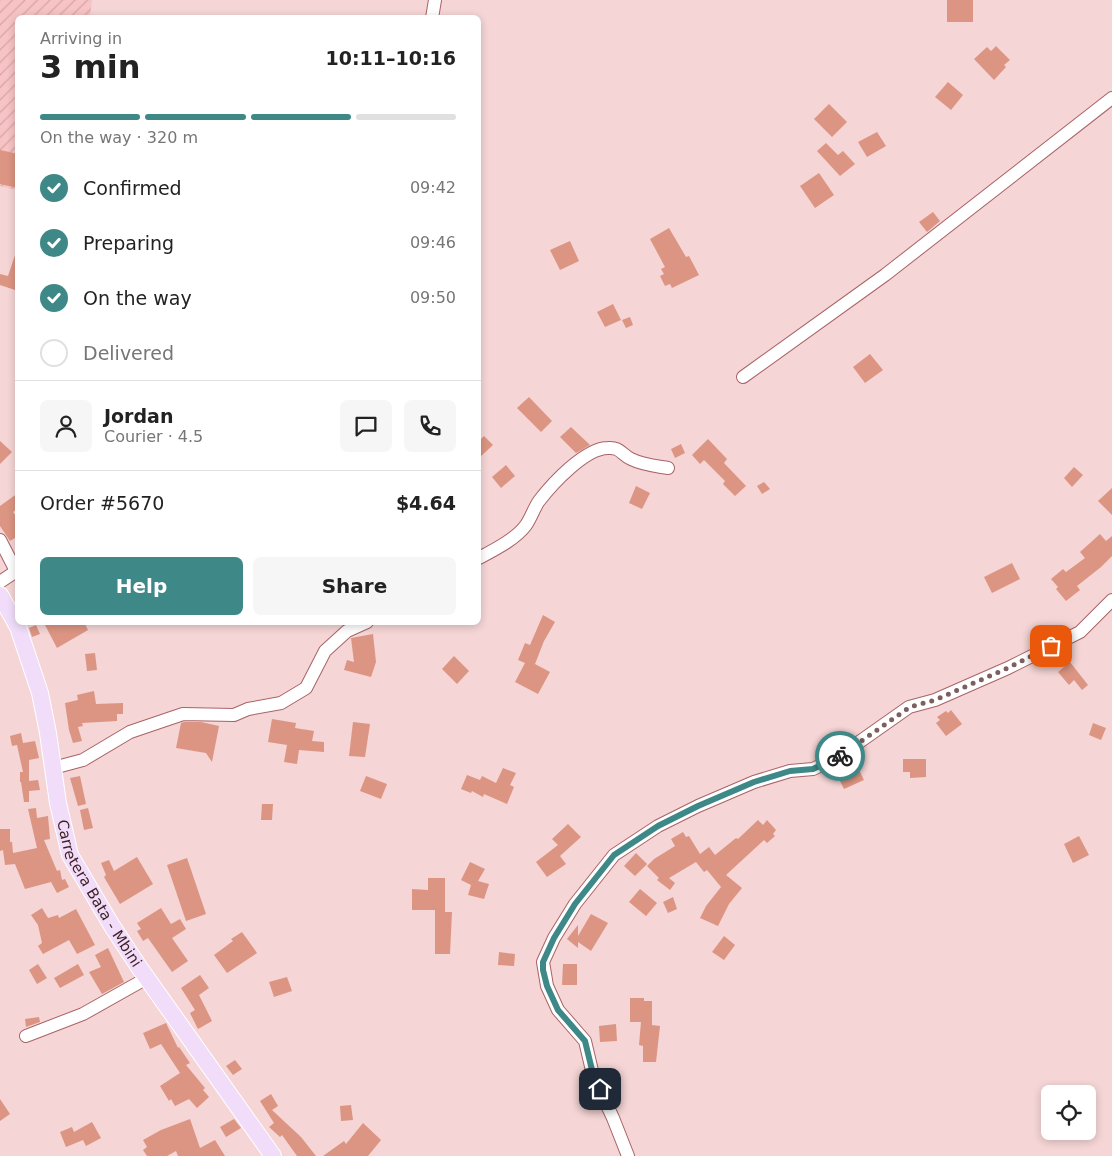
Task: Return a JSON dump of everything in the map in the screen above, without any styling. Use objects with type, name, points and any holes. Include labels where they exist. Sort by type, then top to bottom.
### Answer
[{"type":"main road","name":"Carretera Bata - Mbini","points":[[0,595],[15,622]]},
{"type":"main road","name":"Carretera Bata - Mbini","points":[[17,625],[35,676],[45,719],[58,803],[70,855],[112,926],[147,978],[273,1156]]},
{"type":"street","points":[[432,15],[435,0]]},
{"type":"street","points":[[743,377],[884,275],[1112,98]]},
{"type":"street","points":[[481,557],[503,545],[526,526],[538,503],[561,477],[596,450],[607,448],[619,449],[629,458],[646,465],[668,468]]},
{"type":"street","points":[[0,540],[15,567]]},
{"type":"street","points":[[0,582],[15,572]]},
{"type":"street","points":[[628,1156],[593,1074],[585,1041],[558,1010],[547,986],[543,962],[554,938],[575,904],[614,855],[658,826],[722,796],[754,782],[790,771],[813,769],[838,757],[910,707],[935,700],[999,672],[1080,632],[1112,600]]},
{"type":"street","points":[[53,768],[83,760],[130,732],[183,714],[234,715],[248,709],[281,704],[306,688],[325,651],[343,627]]},
{"type":"street","points":[[26,1036],[83,1014],[147,978]]},
{"type":"shaded area","points":[[0,0],[92,0],[90,15],[15,15],[15,190],[0,186]]},
{"type":"building","points":[[947,0],[973,0],[973,22],[947,22]]},
{"type":"building","points":[[996,46],[1010,60],[1004,65],[1006,67],[994,80],[974,59],[987,47],[991,51]]},
{"type":"building","points":[[948,82],[963,95],[951,110],[935,97]]},
{"type":"building","points":[[829,104],[847,122],[832,137],[814,119]]},
{"type":"building","points":[[877,132],[886,146],[867,157],[858,142]]},
{"type":"building","points":[[826,143],[838,155],[843,151],[855,164],[840,176],[817,151]]},
{"type":"building","points":[[0,150],[15,153],[15,187],[0,184]]},
{"type":"building","points":[[819,173],[834,195],[815,208],[800,186]]},
{"type":"building","points":[[933,212],[940,221],[927,232],[919,222]]},
{"type":"building","points":[[669,228],[686,257],[689,256],[699,275],[672,288],[670,284],[665,286],[660,276],[664,274],[661,269],[665,267],[650,239]]},
{"type":"building","points":[[570,241],[579,261],[560,270],[550,250]]},
{"type":"building","points":[[15,255],[15,290],[0,285],[0,274],[8,276]]},
{"type":"building","points":[[613,304],[621,320],[605,327],[597,312]]},
{"type":"building","points":[[630,317],[633,325],[626,328],[622,320]]},
{"type":"building","points":[[870,354],[883,370],[865,383],[853,367]]},
{"type":"building","points":[[529,397],[552,421],[541,432],[517,408]]},
{"type":"building","points":[[571,427],[590,445],[576,453],[560,437]]},
{"type":"building","points":[[484,436],[493,445],[481,456],[481,439]]},
{"type":"building","points":[[708,439],[727,459],[724,463],[746,486],[735,496],[723,484],[725,481],[704,460],[700,464],[692,455]]},
{"type":"building","points":[[0,441],[12,452],[0,464]]},
{"type":"building","points":[[681,444],[685,453],[675,458],[671,449]]},
{"type":"building","points":[[506,465],[515,476],[501,488],[492,477]]},
{"type":"building","points":[[1074,467],[1083,475],[1072,487],[1064,478]]},
{"type":"building","points":[[764,482],[770,489],[762,494],[757,486]]},
{"type":"building","points":[[636,486],[650,493],[642,509],[629,503]]},
{"type":"building","points":[[1112,488],[1112,515],[1098,501]]},
{"type":"building","points":[[15,495],[15,510],[13,512],[15,515],[15,538],[10,541],[0,526],[0,506]]},
{"type":"building","points":[[1100,534],[1106,541],[1112,536],[1112,556],[1077,586],[1080,590],[1066,601],[1056,589],[1058,587],[1051,579],[1063,569],[1066,572],[1085,558],[1080,552]]},
{"type":"building","points":[[1012,563],[1020,579],[992,593],[984,577]]},
{"type":"building","points":[[543,615],[555,622],[544,641],[535,664],[550,672],[538,694],[515,682],[525,663],[518,660],[525,643],[530,645]]},
{"type":"building","points":[[36,625],[40,634],[32,637],[29,628]]},
{"type":"building","points":[[45,625],[86,625],[88,630],[57,648]]},
{"type":"building","points":[[373,634],[376,662],[371,677],[344,670],[347,660],[354,662],[351,638]]},
{"type":"building","points":[[95,653],[97,670],[87,671],[85,654]]},
{"type":"building","points":[[454,656],[469,671],[457,684],[442,669]]},
{"type":"building","points":[[1070,662],[1088,685],[1082,690],[1074,680],[1069,685],[1058,672]]},
{"type":"building","points":[[94,691],[96,704],[123,703],[123,714],[117,714],[117,721],[82,723],[83,726],[78,727],[82,741],[73,743],[65,703],[78,700],[77,695]]},
{"type":"building","points":[[951,710],[962,724],[946,736],[936,723],[940,720],[937,717]]},
{"type":"building","points":[[272,719],[296,723],[295,728],[314,731],[312,741],[324,742],[324,752],[299,750],[297,764],[284,762],[287,745],[268,742]]},
{"type":"building","points":[[201,722],[219,726],[212,762],[206,753],[176,748],[181,723]]},
{"type":"building","points":[[353,722],[370,724],[365,757],[349,756]]},
{"type":"building","points":[[1093,723],[1106,728],[1101,740],[1089,735]]},
{"type":"building","points":[[21,733],[23,743],[35,741],[39,758],[29,760],[29,781],[38,780],[40,790],[29,791],[29,802],[24,802],[20,782],[20,772],[23,772],[17,745],[12,746],[10,736]]},
{"type":"building","points":[[903,759],[926,759],[926,777],[910,778],[910,772],[903,772]]},
{"type":"building","points":[[854,760],[864,780],[844,789],[834,769]]},
{"type":"building","points":[[503,768],[516,773],[510,785],[514,787],[507,804],[484,794],[483,797],[472,791],[471,793],[461,789],[467,775],[480,780],[482,776],[496,783]]},
{"type":"building","points":[[80,776],[86,804],[78,806],[70,778]]},
{"type":"building","points":[[366,776],[387,784],[381,799],[360,791]]},
{"type":"building","points":[[262,804],[273,804],[272,820],[261,820]]},
{"type":"building","points":[[36,808],[37,818],[48,816],[50,839],[44,840],[57,871],[60,870],[62,880],[65,879],[69,887],[57,893],[51,882],[25,889],[15,864],[5,865],[3,850],[0,851],[0,829],[10,829],[10,842],[12,842],[13,853],[37,848],[28,809]]},
{"type":"building","points":[[88,808],[93,828],[84,830],[80,810]]},
{"type":"building","points":[[758,820],[763,825],[767,820],[776,830],[773,834],[775,836],[767,843],[764,840],[726,875],[742,888],[729,904],[718,926],[700,918],[706,906],[721,887],[707,870],[704,872],[696,862],[669,878],[675,883],[670,890],[657,880],[659,878],[647,866],[654,859],[675,846],[671,839],[683,832],[686,837],[689,836],[700,854],[709,847],[715,855],[736,838],[738,839]]},
{"type":"building","points":[[568,824],[581,837],[560,856],[566,864],[547,877],[536,862],[558,845],[552,839]]},
{"type":"building","points":[[1079,836],[1089,855],[1073,863],[1064,844]]},
{"type":"building","points":[[636,853],[647,864],[635,876],[624,866]]},
{"type":"building","points":[[137,857],[153,884],[120,904],[104,877],[106,875],[101,863],[109,860],[114,871]]},
{"type":"building","points":[[187,858],[206,914],[186,921],[167,865]]},
{"type":"building","points":[[470,862],[485,869],[478,881],[489,884],[484,899],[468,895],[471,885],[461,880]]},
{"type":"building","points":[[428,878],[445,878],[445,912],[452,912],[450,954],[435,954],[435,910],[412,910],[412,889],[428,890]]},
{"type":"building","points":[[640,889],[657,903],[646,916],[629,902]]},
{"type":"building","points":[[673,897],[677,909],[668,913],[663,902]]},
{"type":"building","points":[[42,908],[48,918],[58,915],[59,918],[76,909],[95,945],[77,954],[69,940],[43,954],[38,946],[42,943],[38,925],[31,915]]},
{"type":"building","points":[[161,908],[171,924],[180,919],[186,929],[172,938],[188,961],[172,972],[148,938],[143,941],[137,931],[141,929],[137,923]]},
{"type":"building","points":[[591,914],[608,923],[591,951],[578,942],[578,948],[567,939],[578,925],[578,936]]},
{"type":"building","points":[[242,932],[257,953],[227,973],[214,955],[233,941],[231,939]]},
{"type":"building","points":[[724,936],[735,945],[724,960],[712,952]]},
{"type":"building","points":[[108,948],[124,982],[102,994],[89,972],[101,967],[95,955]]},
{"type":"building","points":[[499,952],[515,954],[514,966],[498,965]]},
{"type":"building","points":[[38,964],[47,978],[37,984],[29,970]]},
{"type":"building","points":[[78,964],[84,975],[60,988],[54,978]]},
{"type":"building","points":[[563,964],[577,964],[577,985],[562,985]]},
{"type":"building","points":[[200,975],[209,988],[199,995],[212,1021],[198,1029],[190,1013],[195,1010],[181,988]]},
{"type":"building","points":[[287,977],[292,991],[274,997],[269,982]]},
{"type":"building","points":[[630,998],[644,998],[644,1001],[652,1001],[652,1025],[660,1026],[656,1062],[643,1062],[643,1046],[639,1045],[641,1022],[630,1022]]},
{"type":"building","points":[[39,1017],[40,1022],[26,1027],[25,1019]]},
{"type":"building","points":[[166,1023],[178,1048],[190,1063],[186,1065],[205,1088],[203,1090],[209,1097],[197,1108],[189,1099],[175,1106],[171,1099],[169,1101],[160,1086],[180,1073],[161,1044],[150,1049],[143,1033]]},
{"type":"building","points":[[616,1024],[617,1041],[600,1042],[599,1026]]},
{"type":"building","points":[[235,1060],[242,1069],[233,1075],[226,1066]]},
{"type":"building","points":[[271,1094],[278,1106],[272,1110],[301,1137],[316,1156],[297,1156],[282,1135],[280,1137],[269,1127],[274,1123],[260,1101]]},
{"type":"building","points":[[0,1099],[10,1114],[0,1121]]},
{"type":"building","points":[[351,1105],[353,1120],[341,1121],[340,1106]]},
{"type":"building","points":[[190,1119],[200,1148],[215,1140],[225,1156],[178,1156],[176,1151],[167,1156],[147,1156],[143,1150],[147,1147],[143,1140],[161,1130]]},
{"type":"building","points":[[234,1119],[241,1128],[226,1137],[220,1127]]},
{"type":"building","points":[[92,1122],[101,1138],[86,1146],[83,1140],[66,1147],[60,1132],[72,1127],[74,1132]]},
{"type":"building","points":[[363,1123],[381,1140],[368,1156],[323,1156],[344,1141],[346,1144]]},
{"type":"way so far","points":[[840,756],[910,707],[935,700],[1008,668],[1051,646]]},
{"type":"route","points":[[600,1089],[593,1074],[585,1041],[558,1010],[547,986],[543,970],[546,954],[575,904],[614,855],[658,826],[698,806],[754,782],[790,771],[813,769],[840,756]]}]
